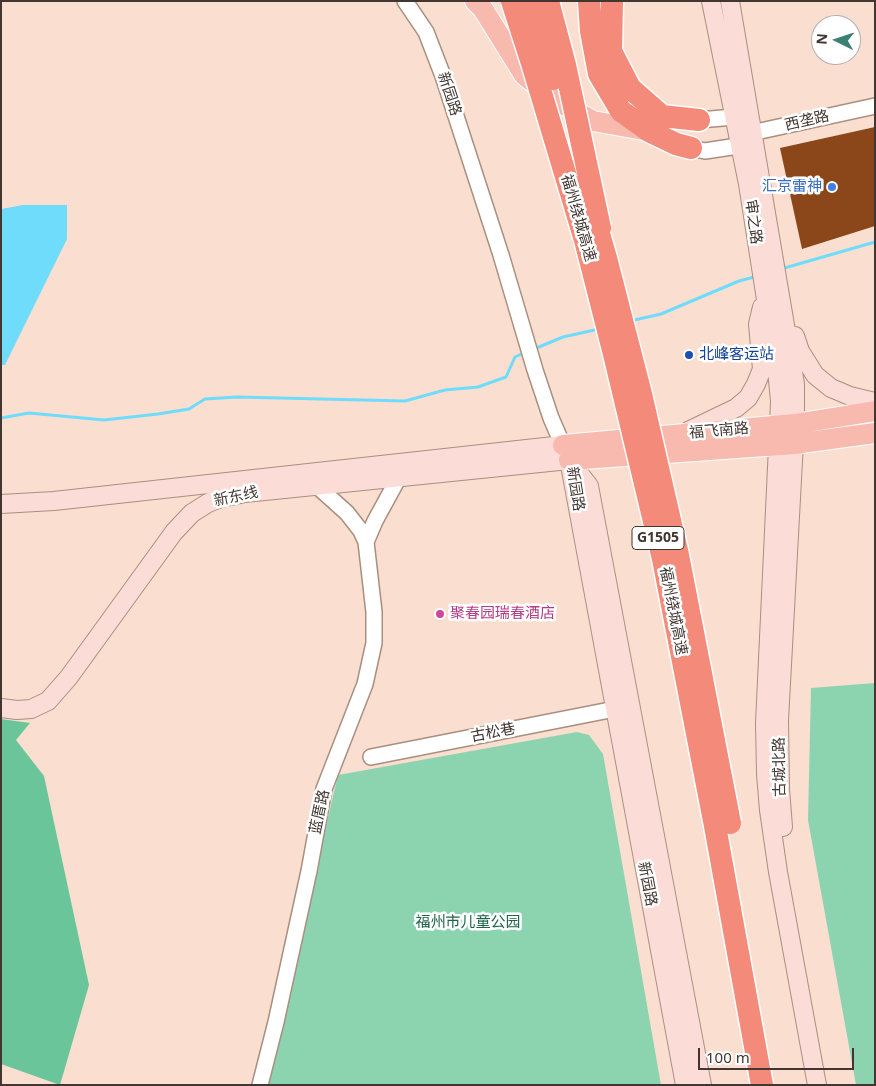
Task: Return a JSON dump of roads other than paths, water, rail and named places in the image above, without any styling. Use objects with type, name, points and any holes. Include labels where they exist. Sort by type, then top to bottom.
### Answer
[{"type":"highway","points":[[500,1],[532,63]]},
{"type":"highway","name":"福州绕城高速","points":[[510,1],[532,63],[585,240],[663,559],[715,826],[762,1085]]},
{"type":"highway","name":"福州绕城高速","points":[[530,1],[606,258],[641,394],[678,555],[717,749],[777,1085]]},
{"type":"highway","points":[[548,1],[565,65],[606,258]]},
{"type":"highway","points":[[589,1],[591,31],[599,74],[621,111],[649,131],[676,144],[691,148]]},
{"type":"highway","points":[[612,1],[611,51],[630,88],[662,116],[699,120]]},
{"type":"main road","points":[[475,1],[483,9],[524,75],[552,98],[593,122],[649,131]]},
{"type":"main road","name":"审之路","points":[[711,1],[742,116]]},
{"type":"main road","name":"审之路","points":[[730,1],[742,116],[765,250],[772,290],[794,371],[786,445]]},
{"type":"main road","points":[[772,290],[800,351],[815,375],[831,388],[850,396],[875,402]]},
{"type":"main road","points":[[681,435],[736,408],[748,398],[762,369],[758,324],[772,290]]},
{"type":"main road","name":"福飞南路","points":[[566,452],[681,435],[787,425],[875,411]]},
{"type":"main road","name":"福飞南路","points":[[566,452],[786,445],[875,433]]},
{"type":"main road","name":"古城北路","points":[[786,445],[765,723],[766,774],[778,872],[817,1085]]},
{"type":"main road","name":"古城北路","points":[[786,445],[780,701],[782,821],[789,869],[829,1085]]},
{"type":"main road","name":"新东线","points":[[1,708],[31,709],[43,705],[54,695],[174,532],[200,507],[214,500],[311,480],[399,477],[566,452]]},
{"type":"main road","name":"新东线","points":[[1,504],[54,502],[311,480],[566,452]]},
{"type":"main road","name":"新园路","points":[[566,452],[685,1085]]},
{"type":"main road","name":"新园路","points":[[566,452],[589,486],[702,1085]]},
{"type":"street","name":"新园路","points":[[405,1],[426,32],[443,76],[502,255],[535,370],[551,418],[566,452]]},
{"type":"street","name":"西垄路","points":[[691,148],[705,151],[875,106]]},
{"type":"street","points":[[699,120],[742,116]]},
{"type":"street","points":[[366,542],[399,477]]},
{"type":"street","points":[[311,480],[346,513],[361,531],[366,542]]},
{"type":"street","name":"蓝厝路","points":[[260,1085],[276,1022],[307,880],[324,789],[360,699],[372,658],[374,612],[366,542]]},
{"type":"street","name":"古松巷","points":[[370,757],[614,710]]},
{"type":"water","points":[[23,205],[67,205],[67,239],[5,365],[1,365],[1,209]]},
{"type":"waterway","points":[[781,269],[875,242]]},
{"type":"waterway","points":[[630,321],[661,314],[739,281],[758,276]]},
{"type":"waterway","points":[[534,349],[563,337],[599,329]]},
{"type":"waterway","points":[[1,418],[29,413],[104,420],[189,409],[205,399],[237,397],[405,401],[445,390],[478,387],[506,377],[515,357],[526,352]]},
{"type":"place","name":"汇京雷神","points":[[832,187]]},
{"type":"place","name":"北峰客运站","points":[[689,355]]},
{"type":"place","name":"聚春园瑞春酒店","points":[[440,614]]},
{"type":"park label","name":"福州市儿童公园","points":[[468,923]]}]
